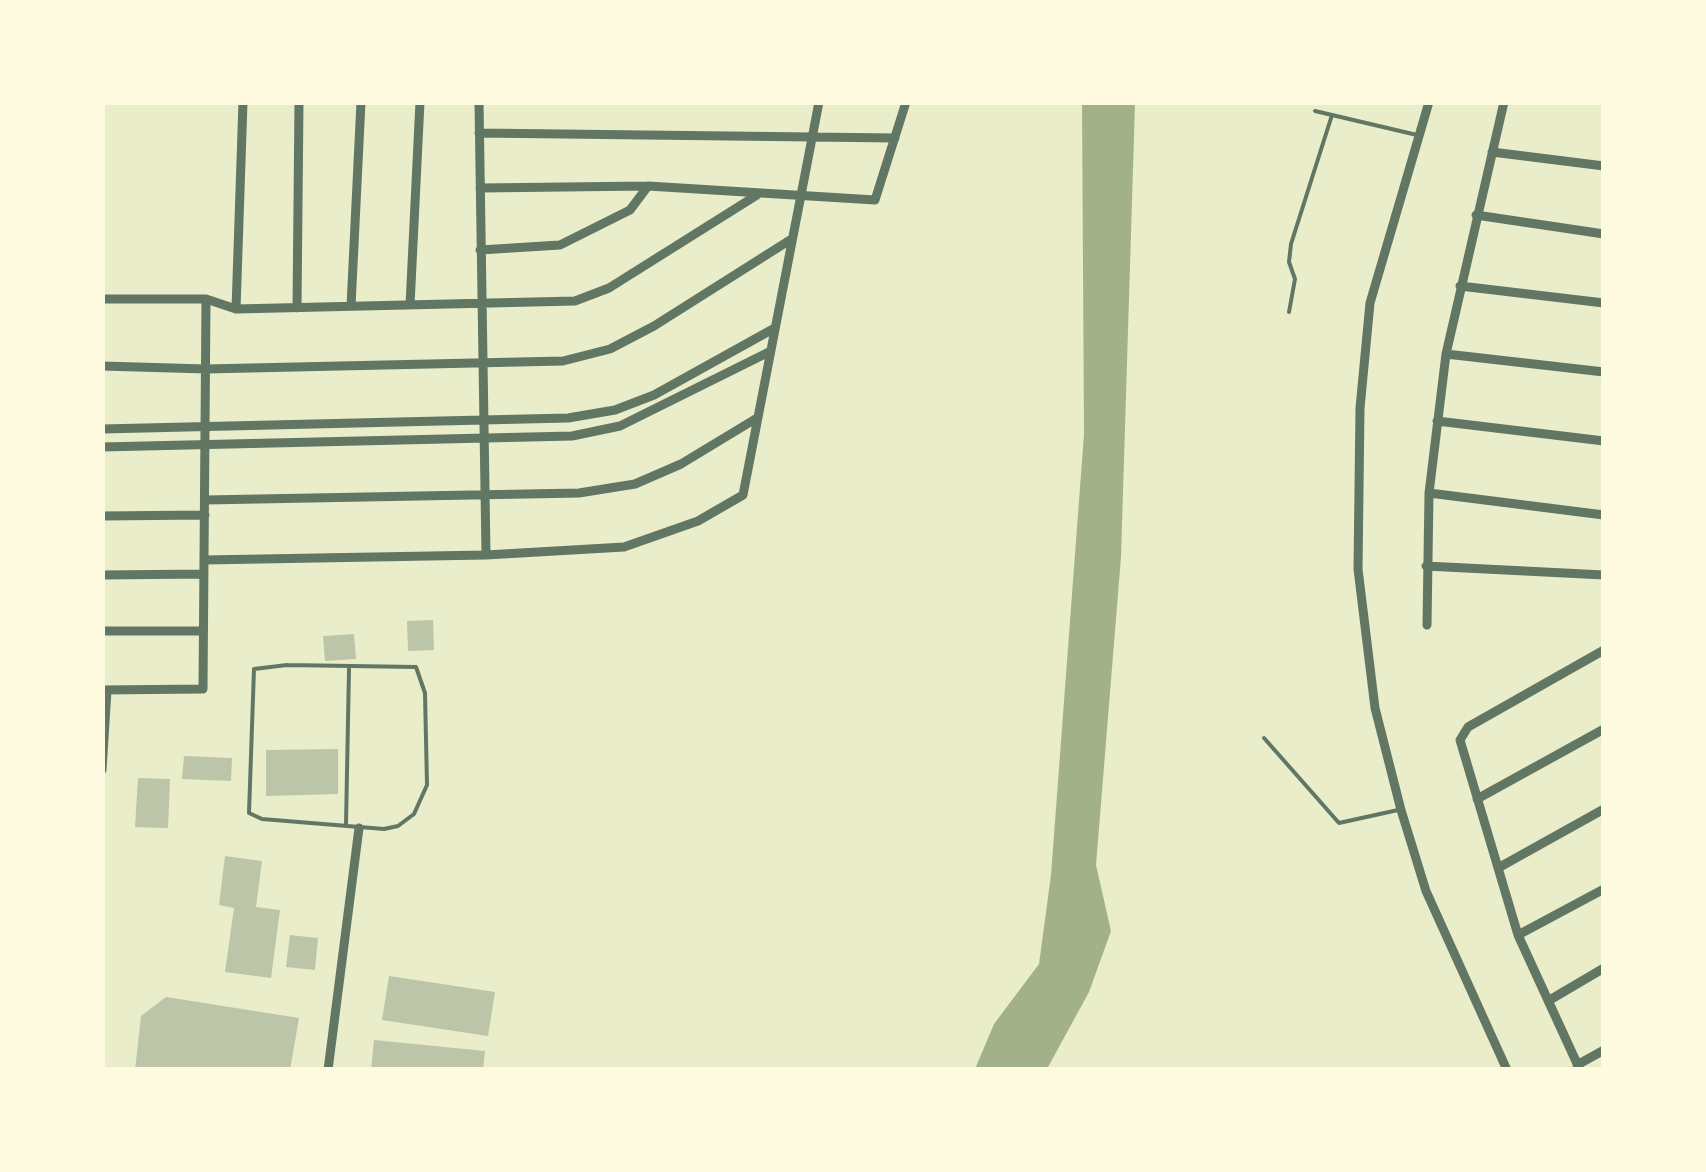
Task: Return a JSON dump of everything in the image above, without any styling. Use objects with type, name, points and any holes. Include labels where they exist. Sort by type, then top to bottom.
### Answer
[{"type":"street","points":[[236,309],[243,102]]},
{"type":"street","points":[[297,308],[299,102]]},
{"type":"street","points":[[351,306],[361,102]]},
{"type":"street","points":[[410,305],[420,102]]},
{"type":"street","points":[[478,102],[486,555]]},
{"type":"street","points":[[204,560],[486,555],[624,546],[698,522],[742,495],[819,102]]},
{"type":"street","points":[[480,188],[648,186],[875,200],[906,102]]},
{"type":"street","points":[[1429,102],[1370,303],[1360,408],[1358,568],[1375,708],[1402,810],[1426,890],[1507,1070]]},
{"type":"street","points":[[1427,625],[1429,493],[1446,354],[1504,102]]},
{"type":"street","points":[[479,133],[895,138]]},
{"type":"street","points":[[1492,152],[1604,166]]},
{"type":"street","points":[[480,250],[560,245],[630,210],[648,186]]},
{"type":"street","points":[[102,299],[206,299],[236,309],[575,301],[608,288],[758,195]]},
{"type":"street","points":[[1476,214],[1604,234]]},
{"type":"street","points":[[102,366],[206,369],[563,361],[610,349],[790,240]]},
{"type":"street","points":[[1460,286],[1604,304]]},
{"type":"street","points":[[102,770],[105,690],[202,689],[206,299]]},
{"type":"street","points":[[102,429],[568,418],[615,410],[654,394],[773,329]]},
{"type":"street","points":[[102,447],[572,436],[620,426],[769,352]]},
{"type":"street","points":[[1446,354],[1604,372]]},
{"type":"street","points":[[205,500],[580,493],[634,484],[681,464],[757,418]]},
{"type":"street","points":[[1437,421],[1604,442]]},
{"type":"street","points":[[1429,493],[1604,515]]},
{"type":"street","points":[[102,516],[204,515]]},
{"type":"street","points":[[1426,566],[1604,575]]},
{"type":"street","points":[[102,576],[204,574]]},
{"type":"street","points":[[102,631],[203,630]]},
{"type":"street","points":[[1604,650],[1462,734],[1518,935],[1578,1067],[1604,1050]]},
{"type":"street","points":[[1478,799],[1604,729]]},
{"type":"street","points":[[1498,868],[1604,809]]},
{"type":"street","points":[[328,1070],[359,828]]},
{"type":"street","points":[[1518,935],[1604,888]]},
{"type":"street","points":[[1548,1001],[1604,968]]},
{"type":"lane","points":[[1315,111],[1418,136]]},
{"type":"lane","points":[[1288,312],[1294,279],[1289,260],[1291,244],[1332,115]]},
{"type":"lane","points":[[416,667],[425,693],[427,784],[414,814],[398,826],[359,828],[262,819],[248,813],[254,669],[349,668],[416,667]]},
{"type":"lane","points":[[346,824],[349,668]]},
{"type":"lane","points":[[1264,738],[1339,823],[1402,810]]},
{"type":"shaded area","points":[[1082,103],[1135,104],[1121,557],[1096,865],[1111,931],[1089,992],[1047,1069],[975,1069],[994,1024],[1039,964],[1051,875],[1084,434]]},
{"type":"building","points":[[433,620],[434,650],[408,651],[407,621]]},
{"type":"building","points":[[354,634],[356,659],[325,661],[323,636]]},
{"type":"building","points":[[338,749],[338,794],[266,796],[266,750]]},
{"type":"building","points":[[184,756],[232,758],[231,781],[182,779]]},
{"type":"building","points":[[138,778],[170,779],[168,828],[135,827]]},
{"type":"building","points":[[225,856],[262,861],[256,907],[280,910],[271,978],[225,972],[234,908],[219,905]]},
{"type":"building","points":[[290,935],[318,938],[315,970],[286,967]]},
{"type":"building","points":[[389,976],[495,992],[488,1036],[382,1020]]},
{"type":"building","points":[[166,997],[299,1018],[290,1070],[135,1070],[141,1016]]},
{"type":"building","points":[[374,1040],[485,1051],[483,1070],[371,1070]]}]
